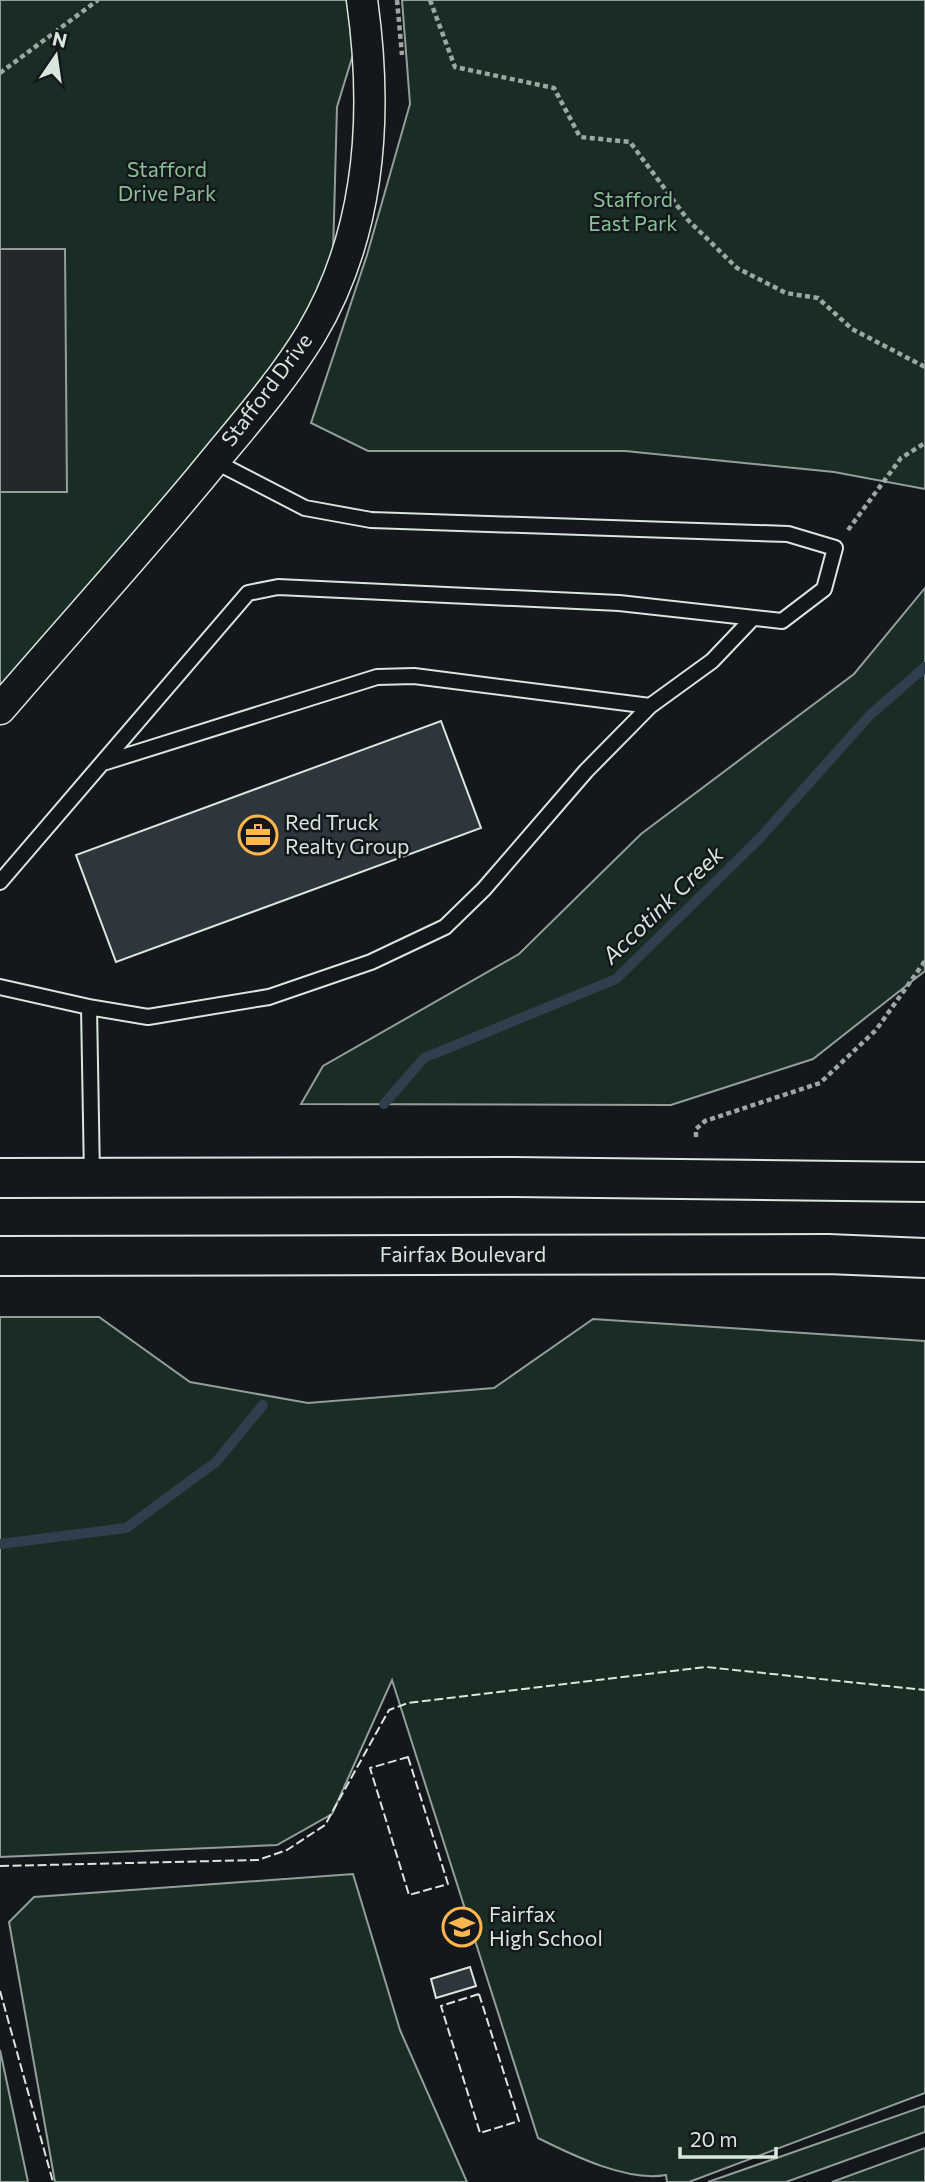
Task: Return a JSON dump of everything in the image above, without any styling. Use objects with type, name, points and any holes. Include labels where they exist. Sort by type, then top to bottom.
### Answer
[{"type":"main road","points":[[0,1178],[527,1177],[925,1182]]},
{"type":"main road","name":"Fairfax Boulevard","points":[[0,1256],[828,1254],[925,1258]]},
{"type":"street","name":"Stafford Drive","points":[[0,709],[214,461],[273,389],[311,333],[348,249],[367,165],[371,103],[368,40],[362,0]]},
{"type":"lane","points":[[0,881],[248,593],[278,587],[606,602],[782,621],[824,589],[835,548],[788,534],[371,520],[305,508],[214,461]]},
{"type":"lane","points":[[0,987],[88,1007],[148,1017],[269,998],[371,961],[444,927],[484,889],[586,771],[650,706],[712,661],[753,618]]},
{"type":"lane","points":[[101,764],[377,677],[414,676],[650,706]]},
{"type":"lane","points":[[88,1007],[92,1178]]},
{"type":"path","points":[[0,72],[98,0]]},
{"type":"path","points":[[430,0],[455,67],[554,88],[580,137],[630,142],[688,220],[737,268],[786,293],[818,298],[852,329],[925,367]]},
{"type":"path","points":[[835,548],[901,458],[925,443]]},
{"type":"path","points":[[696,1137],[696,1129],[705,1121],[820,1083],[876,1030],[925,961]]},
{"type":"green space","name":"Stafford Drive Park","points":[[0,0],[347,0],[355,48],[337,107],[332,292],[273,389],[0,701]]},
{"type":"green space","name":"Stafford East Park","points":[[402,0],[925,0],[925,489],[834,472],[625,451],[368,451],[311,423],[367,255],[410,104]]},
{"type":"green space","points":[[925,588],[925,971],[813,1059],[671,1105],[301,1104],[323,1066],[519,954],[641,834],[854,674]]},
{"type":"green space","points":[[0,1317],[99,1317],[190,1382],[308,1403],[494,1388],[593,1319],[925,1341],[925,2093],[689,2182],[667,2182],[666,2175],[635,2175],[618,2171],[538,2138],[392,1680],[332,1814],[277,1845],[0,1857]]},
{"type":"green space","points":[[353,1874],[400,2030],[467,2182],[55,2182],[9,1922],[34,1897]]},
{"type":"green space","points":[[0,2050],[28,2182],[0,2182]]},
{"type":"green space","points":[[925,2106],[925,2132],[786,2182],[708,2182]]},
{"type":"green space","points":[[925,2148],[925,2182],[832,2182]]},
{"type":"shaded area","points":[[0,249],[65,249],[67,492],[0,492]]},
{"type":"building","points":[[441,721],[481,828],[116,962],[76,855]]},
{"type":"building","points":[[470,1967],[476,1986],[436,1998],[431,1979]]},
{"type":"waterway","name":"Accotink Creek","points":[[384,1104],[424,1058],[616,979],[760,838],[870,715],[925,667]]},
{"type":"waterway","name":"Accotink Creek","points":[[0,1544],[126,1528],[216,1462],[263,1405]]},
{"type":"fence","points":[[0,1866],[258,1860],[287,1850],[325,1825],[389,1710],[408,1703],[706,1667],[925,1690]]},
{"type":"fence","points":[[408,1757],[448,1884],[409,1895],[370,1768],[408,1757]]},
{"type":"fence","points":[[0,1991],[53,2182]]},
{"type":"fence","points":[[479,1994],[519,2121],[480,2133],[441,2006],[479,1994]]},
{"type":"place","name":"Red Truck Realty Group","points":[[258,835]]},
{"type":"place","name":"Fairfax High School","points":[[462,1927]]}]
